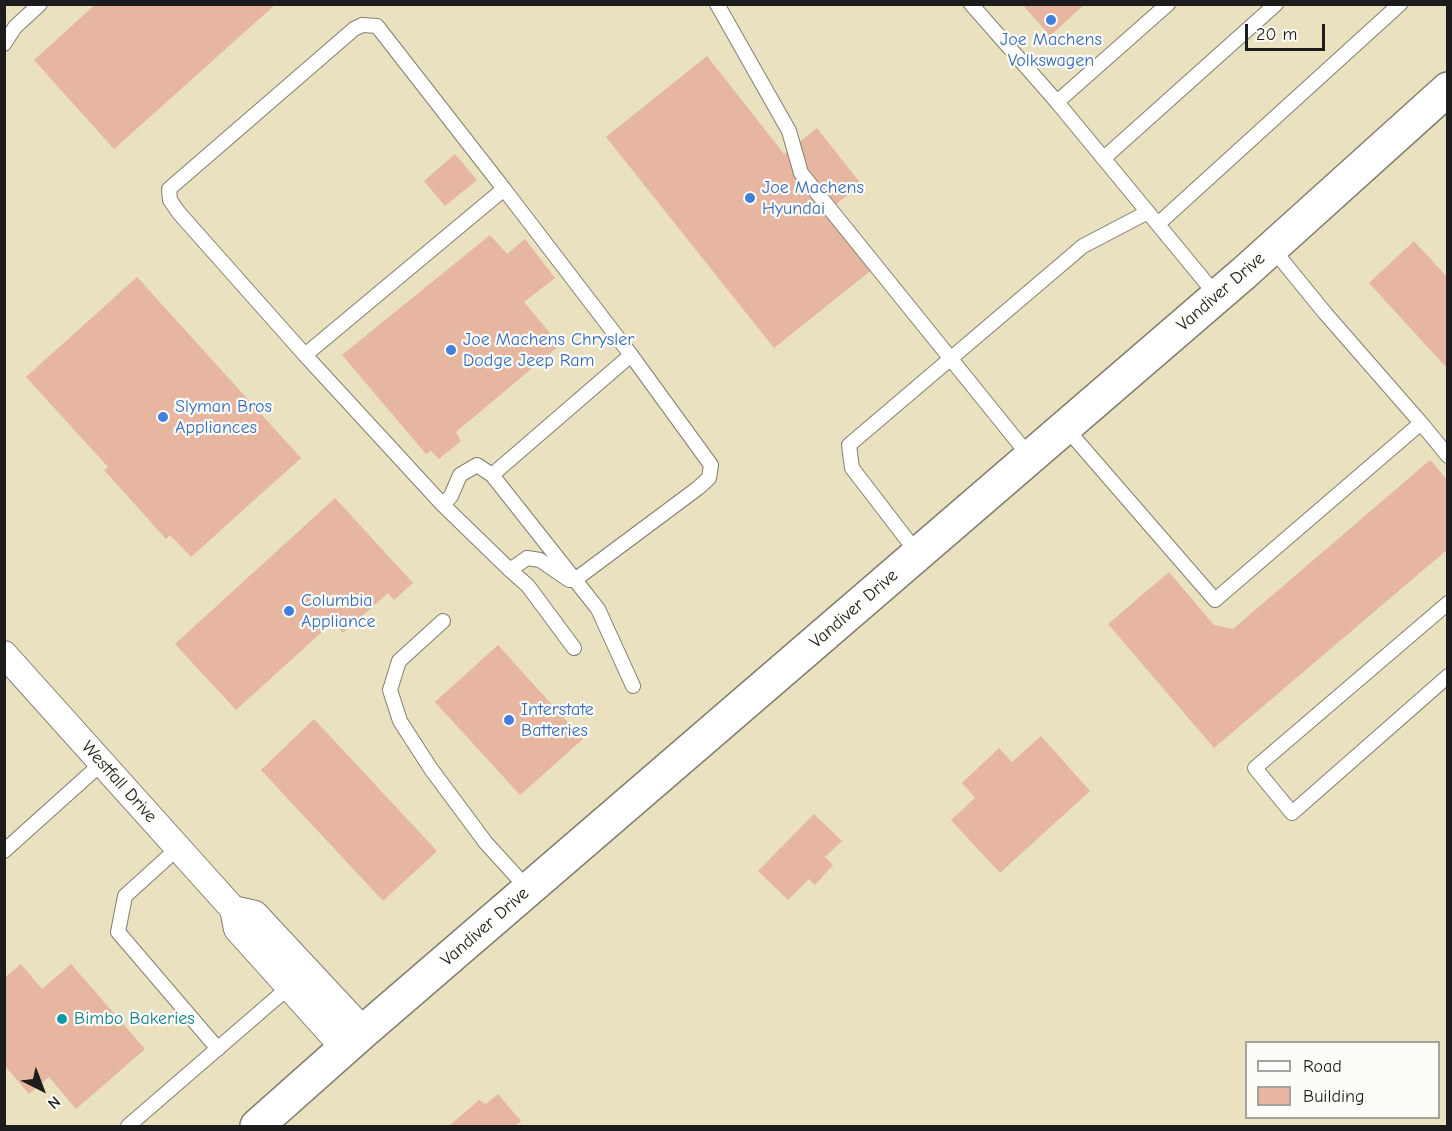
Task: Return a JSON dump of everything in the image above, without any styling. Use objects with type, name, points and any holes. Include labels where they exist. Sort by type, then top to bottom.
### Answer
[{"type":"main road","name":"Vandiver Drive","points":[[257,1126],[1217,296],[1448,89]]},
{"type":"street","name":"Westfall Drive","points":[[4,654],[233,909],[237,929],[289,987],[354,1040]]},
{"type":"street","name":"Westfall Drive","points":[[233,909],[255,914],[354,1040]]},
{"type":"lane","points":[[4,44],[15,27],[40,4]]},
{"type":"lane","points":[[717,4],[789,130],[801,173],[1030,457]]},
{"type":"lane","points":[[970,4],[1058,102],[1217,296]]},
{"type":"lane","points":[[1058,102],[1168,4]]},
{"type":"lane","points":[[1104,159],[1276,4]]},
{"type":"lane","points":[[1158,224],[1400,4]]},
{"type":"lane","points":[[510,570],[527,558],[540,560],[569,580],[576,579],[709,478],[711,465],[631,355],[377,26],[362,26],[354,29],[169,189],[170,200],[305,355],[443,505],[510,570],[528,586],[574,648]]},
{"type":"lane","points":[[305,355],[504,189]]},
{"type":"lane","points":[[918,554],[852,468],[849,445],[1083,246],[1148,212]]},
{"type":"lane","points":[[1272,248],[1448,456]]},
{"type":"lane","points":[[492,475],[631,355]]},
{"type":"lane","points":[[1065,427],[1215,600],[1421,423]]},
{"type":"lane","points":[[443,505],[451,496],[460,475],[477,465],[492,475],[598,609],[633,686]]},
{"type":"lane","points":[[1448,603],[1255,768],[1292,813],[1448,676]]},
{"type":"lane","points":[[442,621],[399,661],[390,690],[393,700],[400,721],[431,769],[486,843],[528,890]]},
{"type":"lane","points":[[4,851],[102,763]]},
{"type":"lane","points":[[178,848],[125,896],[118,932],[218,1049]]},
{"type":"lane","points":[[128,1126],[289,987]]},
{"type":"building","points":[[96,4],[276,4],[114,149],[34,60]]},
{"type":"building","name":"Joe Machens Volkswagen","points":[[1022,4],[1085,4],[1050,36]]},
{"type":"building","name":"Joe Machens Hyundai","points":[[707,56],[784,154],[817,128],[861,184],[828,211],[874,268],[774,348],[606,137]]},
{"type":"building","points":[[455,154],[477,180],[445,206],[424,181]]},
{"type":"building","name":"Joe Machens Chrysler Dodge Jeep Ram","points":[[490,235],[507,254],[525,239],[555,278],[524,302],[560,345],[456,432],[461,441],[439,459],[431,451],[426,454],[342,355]]},
{"type":"building","points":[[1414,241],[1448,278],[1448,363],[1445,366],[1369,283]]},
{"type":"building","name":"Slyman Bros Appliances","points":[[137,277],[301,458],[191,557],[170,535],[166,539],[104,470],[108,467],[26,377]]},
{"type":"building","points":[[1430,460],[1448,481],[1448,549],[1214,748],[1108,624],[1169,572],[1214,625],[1233,629]]},
{"type":"building","name":"Columbia Appliance","points":[[335,498],[413,583],[394,600],[388,593],[343,633],[333,622],[236,710],[175,644]]},
{"type":"building","name":"Interstate Batteries","points":[[498,645],[583,739],[520,795],[435,702]]},
{"type":"building","points":[[314,719],[437,851],[383,901],[261,770]]},
{"type":"building","points":[[1041,736],[1090,791],[1000,873],[951,820],[975,798],[962,783],[999,748],[1012,762]]},
{"type":"building","points":[[814,814],[842,841],[825,857],[833,865],[815,885],[809,879],[788,900],[758,871]]},
{"type":"building","name":"Bimbo Bakeries","points":[[21,964],[42,989],[71,964],[145,1049],[76,1109],[49,1077],[29,1094],[4,1065],[4,978]]},
{"type":"building","points":[[498,1094],[521,1121],[515,1126],[449,1126],[479,1100],[486,1104]]},
{"type":"place","name":"Joe Machens Volkswagen","points":[[1051,20]]},
{"type":"place","name":"Joe Machens Hyundai","points":[[750,198]]},
{"type":"place","name":"Joe Machens Chrysler Dodge Jeep Ram","points":[[451,350]]},
{"type":"place","name":"Slyman Bros Appliances","points":[[163,417]]},
{"type":"place","name":"Columbia Appliance","points":[[289,611]]},
{"type":"place","name":"Interstate Batteries","points":[[509,720]]},
{"type":"place","name":"Bimbo Bakeries","points":[[62,1019]]}]
